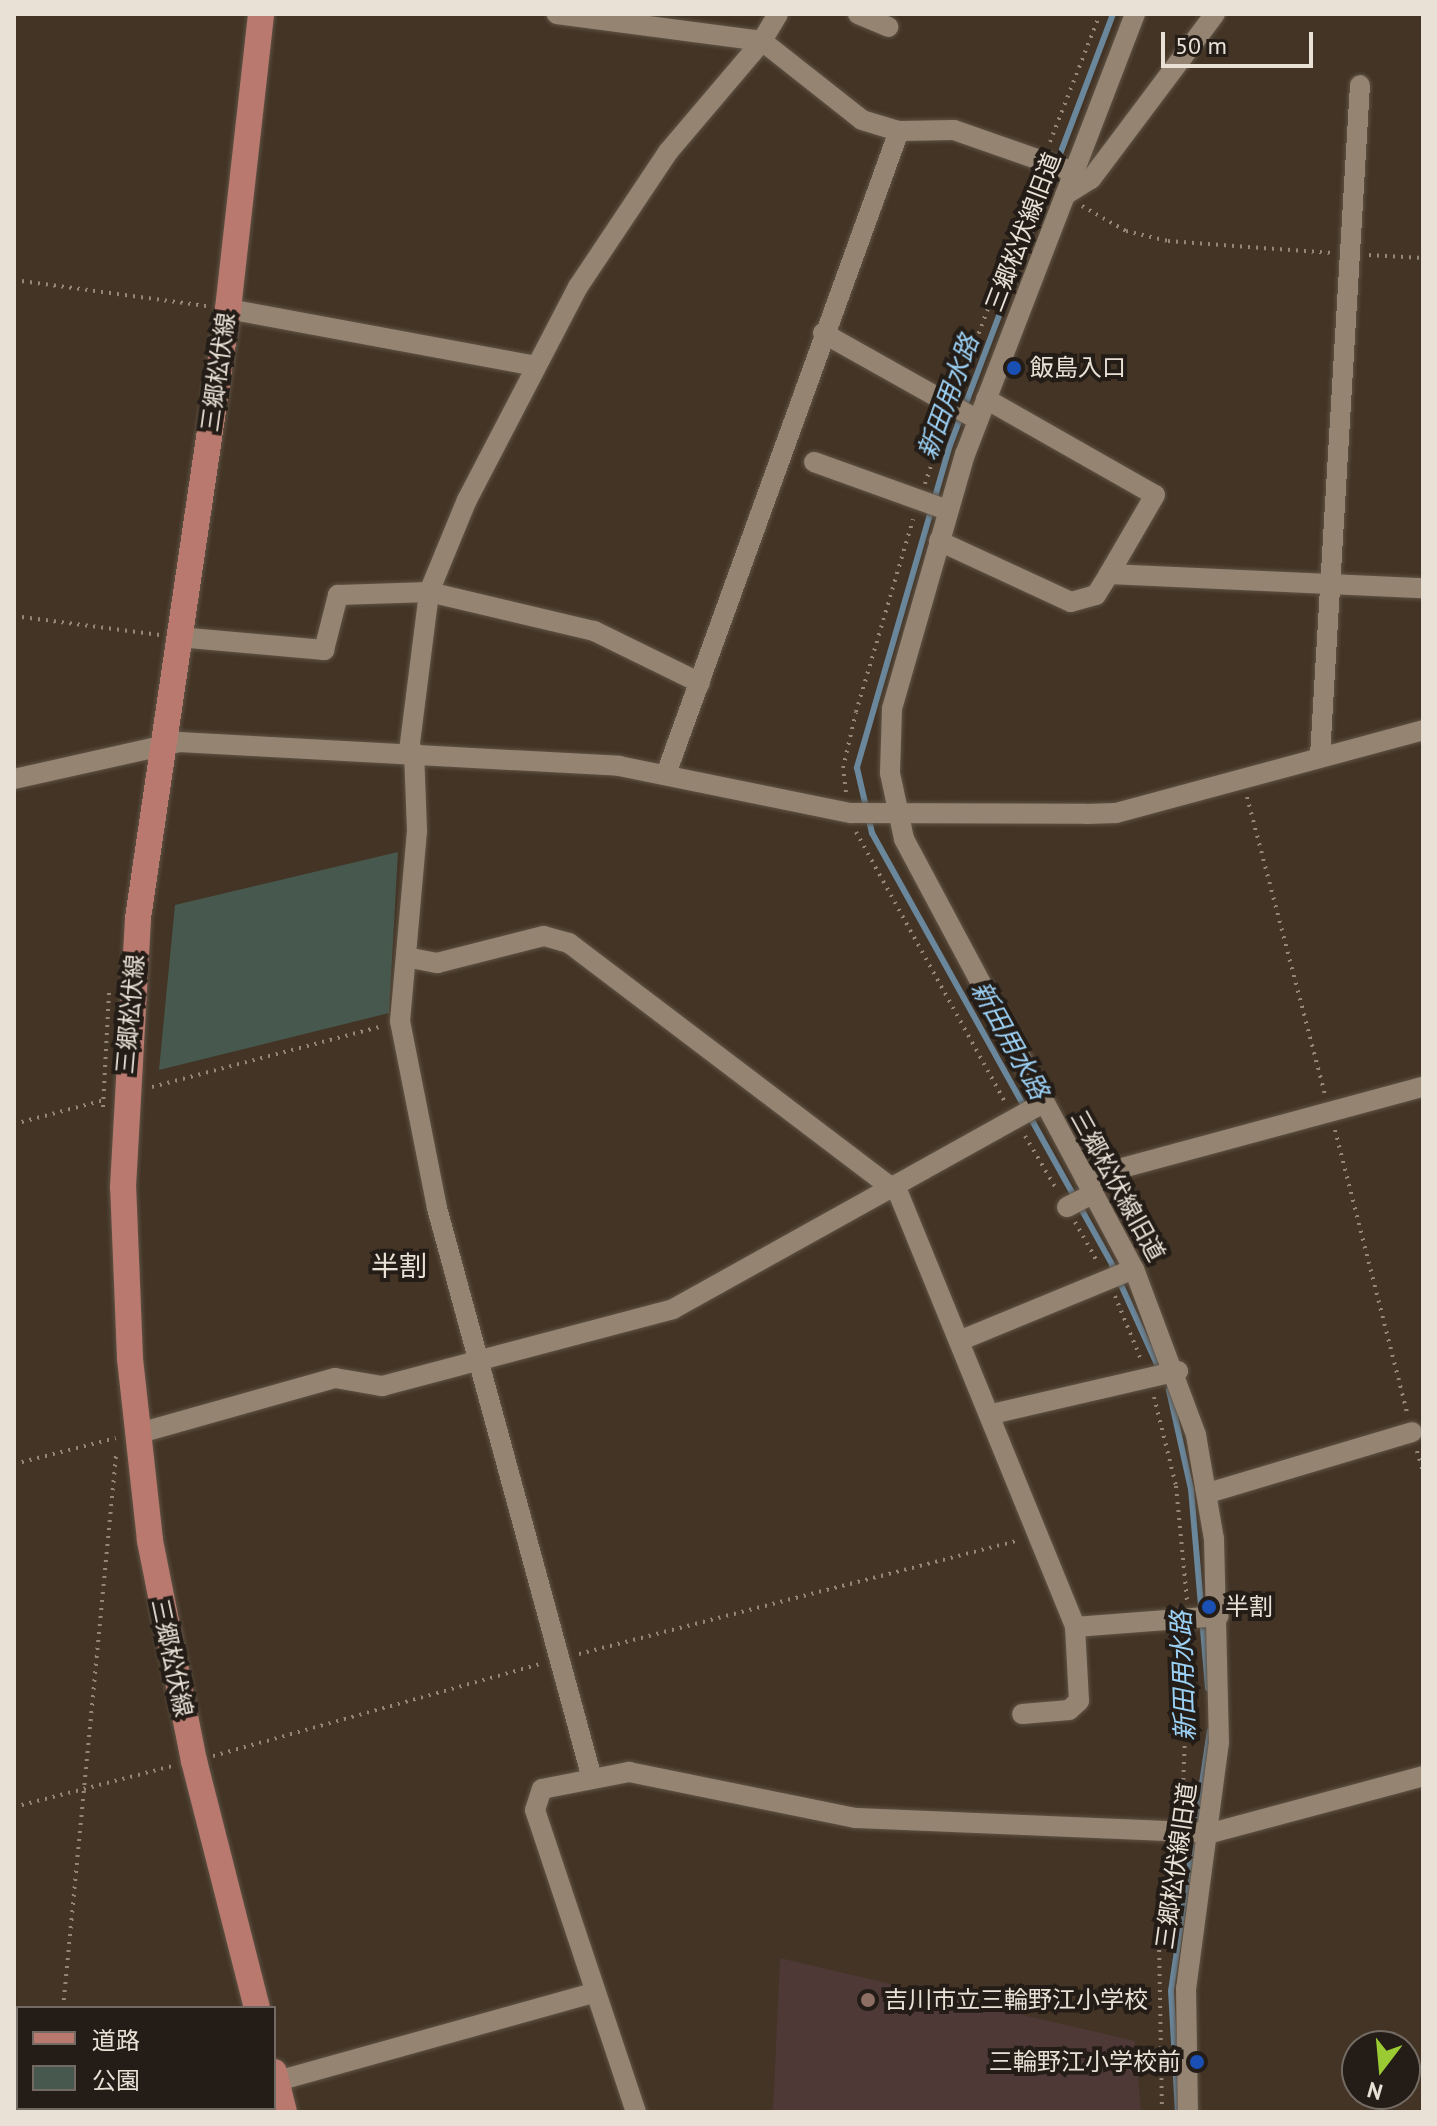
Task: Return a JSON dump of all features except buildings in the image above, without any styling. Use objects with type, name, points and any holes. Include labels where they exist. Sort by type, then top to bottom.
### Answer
[{"type":"main road","name":"三郷松伏線","points":[[256,2006],[166,1640],[127,1436],[124,1095],[162,742],[228,309],[261,14]]},
{"type":"main road","points":[[276,2083],[284,2112]]},
{"type":"street","points":[[557,14],[762,41],[846,111],[899,131],[954,130],[1068,171]]},
{"type":"street","points":[[591,1775],[562,1658],[528,1557],[480,1363],[437,1208],[400,1021],[417,831],[412,752],[429,592],[535,366],[668,152],[762,41],[778,14]]},
{"type":"street","points":[[858,14],[888,27]]},
{"type":"street","name":"三郷松伏線旧道","points":[[1135,14],[1068,171],[1065,195],[986,399],[974,418],[936,507],[939,541],[892,709],[889,814],[951,937],[1030,1110],[1082,1194],[1122,1274],[1165,1376],[1208,1493],[1197,1830],[1186,1988],[1188,2112]]},
{"type":"street","points":[[1065,195],[1091,179],[1215,14]]},
{"type":"street","points":[[1320,756],[1325,583],[1360,85]]},
{"type":"street","points":[[666,774],[823,333],[899,131]]},
{"type":"street","points":[[228,309],[535,366]]},
{"type":"street","points":[[823,333],[950,408],[974,418]]},
{"type":"street","points":[[939,541],[1071,602],[1096,595],[1155,495],[986,399]]},
{"type":"street","points":[[814,462],[936,507]]},
{"type":"street","points":[[1109,574],[1423,588]]},
{"type":"street","points":[[178,637],[324,650],[338,595],[429,592],[594,631],[700,683]]},
{"type":"street","points":[[14,779],[162,742],[412,752],[666,774],[851,813],[1116,813],[1423,730]]},
{"type":"street","points":[[406,957],[437,963],[544,936],[569,943],[893,1186],[992,1414],[1075,1627],[1079,1701],[1069,1710],[1022,1714]]},
{"type":"street","points":[[1082,1194],[1330,1111],[1423,1087]]},
{"type":"street","points":[[127,1436],[335,1378],[382,1386],[480,1363],[673,1309],[1030,1110]]},
{"type":"street","points":[[959,1341],[1122,1274]]},
{"type":"street","points":[[992,1414],[1165,1376]]},
{"type":"street","points":[[1208,1493],[1412,1432]]},
{"type":"street","points":[[1075,1627],[1205,1616]]},
{"type":"street","points":[[636,2112],[593,1993],[535,1810],[542,1789],[591,1775],[629,1772],[855,1818],[1197,1830],[1423,1776]]},
{"type":"street","points":[[276,2079],[593,1993]]},
{"type":"path","points":[[1065,195],[1126,231],[1168,241],[1423,258]]},
{"type":"path","points":[[14,280],[228,309]]},
{"type":"path","points":[[14,616],[178,637]]},
{"type":"path","points":[[1242,780],[1423,1472]]},
{"type":"path","points":[[14,1124],[400,1021]]},
{"type":"path","points":[[14,1464],[127,1436],[83,1789],[63,2006]]},
{"type":"path","points":[[14,1807],[194,1761],[562,1658],[1042,1536]]},
{"type":"path","points":[[1162,2112],[1159,1946],[1197,1830],[1189,1755],[1205,1616]]},
{"type":"shaded area","name":"吉川市立三輪野江小学校","points":[[780,1958],[1135,2041],[1141,2112],[773,2112]]},
{"type":"green space","points":[[398,852],[389,1013],[159,1070],[175,905]]},
{"type":"waterway","name":"新田用水路","points":[[1113,14],[950,445],[857,768],[872,833],[1112,1265],[1161,1373]]},
{"type":"waterway","name":"新田用水路","points":[[1169,1390],[1191,1489],[1208,1688]]},
{"type":"waterway","name":"新田用水路","points":[[1178,2112],[1171,1991],[1210,1731]]},
{"type":"place","name":"飯島入口","points":[[1014,368]]},
{"type":"place","name":"半割","points":[[1209,1607]]},
{"type":"place","name":"吉川市立三輪野江小学校","points":[[868,2000]]},
{"type":"place","name":"三輪野江小学校前","points":[[1197,2062]]},
{"type":"district","name":"半割","points":[[399,1266]]}]
